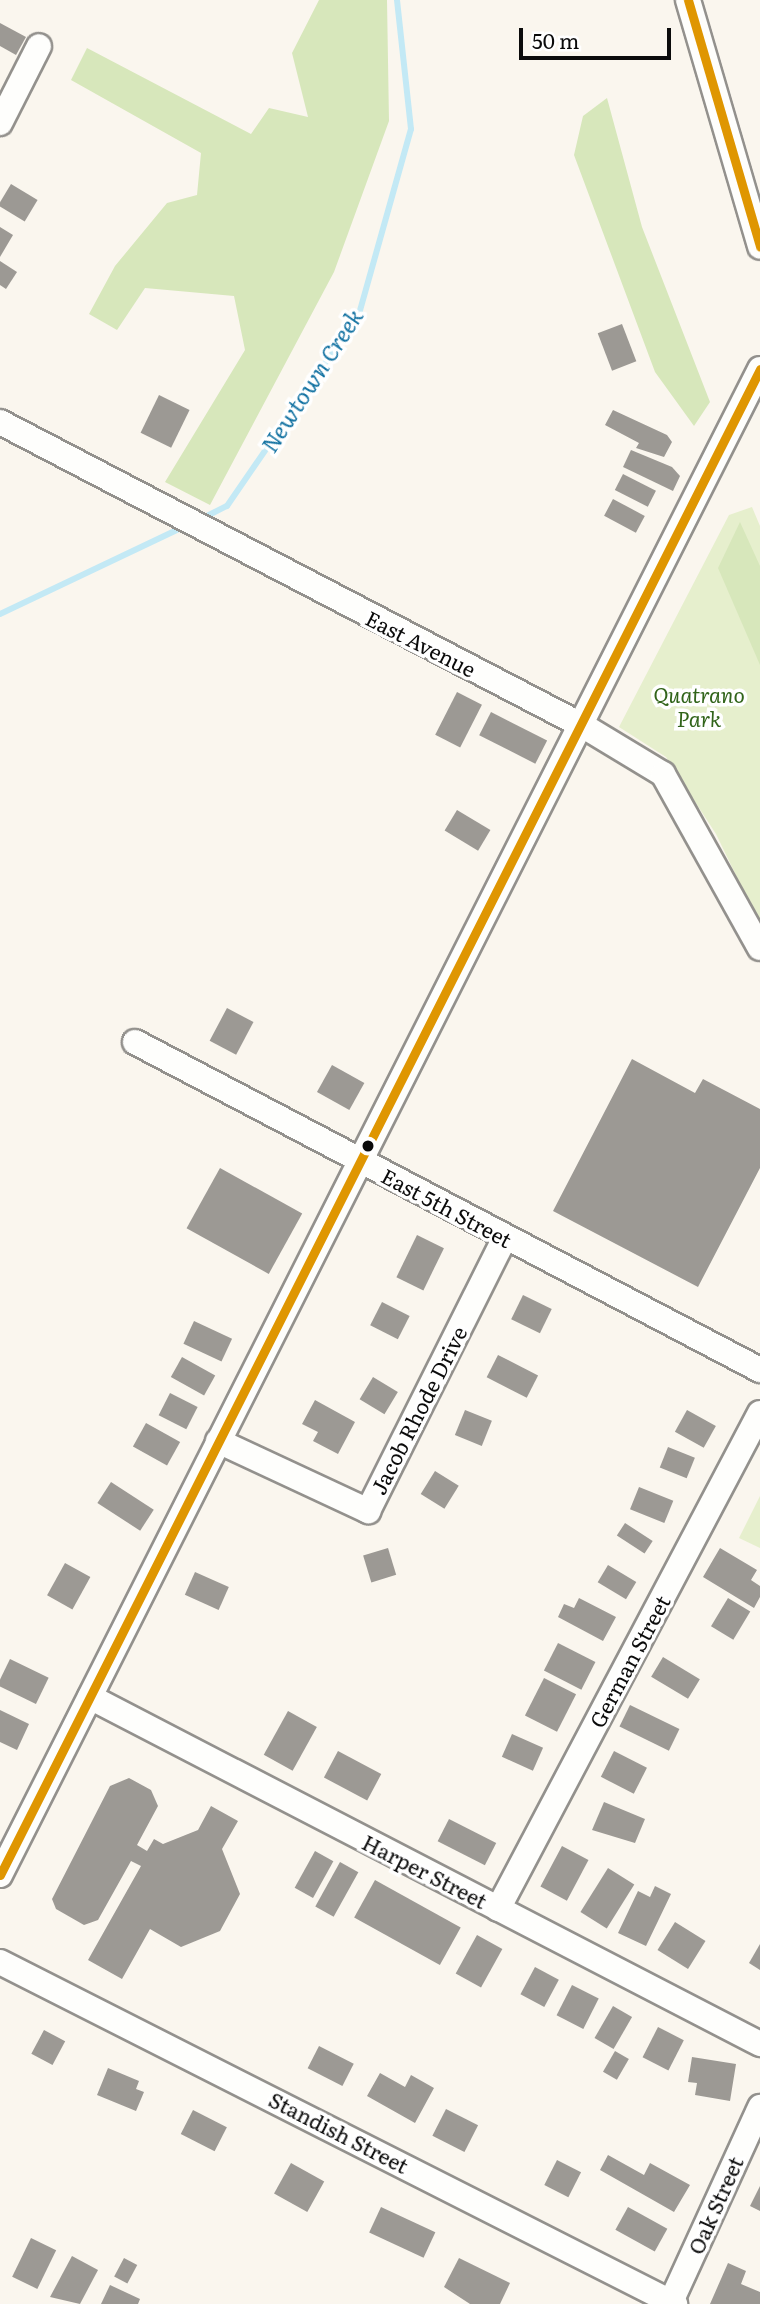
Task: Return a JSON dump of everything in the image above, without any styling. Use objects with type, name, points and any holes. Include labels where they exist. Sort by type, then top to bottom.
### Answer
[{"type":"street","points":[[688,0],[760,247]]},
{"type":"street","points":[[0,123],[39,46]]},
{"type":"street","points":[[0,1875],[360,1161],[585,727],[760,369]]},
{"type":"street","name":"East Avenue","points":[[0,422],[227,543],[585,727],[663,774],[760,948]]},
{"type":"street","name":"East 5th Street","points":[[135,1042],[760,1370]]},
{"type":"street","name":"Jacob Rhode Drive","points":[[218,1441],[368,1511],[505,1237]]},
{"type":"street","name":"German Street","points":[[498,1909],[760,1413]]},
{"type":"street","name":"Harper Street","points":[[90,1697],[760,2044]]},
{"type":"street","name":"Standish Street","points":[[0,1962],[673,2302]]},
{"type":"street","name":"Oak Street","points":[[673,2302],[760,2107]]},
{"type":"green space","points":[[319,0],[387,0],[389,121],[334,272],[210,505],[165,482],[245,350],[234,296],[145,288],[117,330],[89,314],[115,266],[167,203],[197,195],[201,153],[71,80],[87,48],[251,134],[269,108],[308,117],[292,53]]},
{"type":"green space","points":[[607,98],[642,227],[710,402],[694,426],[655,372],[574,155],[583,116]]},
{"type":"green space","name":"Quatrano Park","points":[[752,507],[760,526],[760,925],[716,834],[666,757],[619,727],[729,515]]},
{"type":"green space","points":[[740,522],[760,566],[760,665],[718,568]]},
{"type":"green space","points":[[760,1496],[760,1548],[739,1538]]},
{"type":"building","points":[[0,23],[26,37],[16,55],[0,46]]},
{"type":"building","points":[[11,184],[38,200],[25,221],[0,207]]},
{"type":"building","points":[[0,227],[13,235],[0,257]]},
{"type":"building","points":[[0,261],[17,272],[6,289],[0,285]]},
{"type":"building","points":[[622,324],[636,361],[612,371],[598,333]]},
{"type":"building","points":[[159,395],[190,410],[171,448],[141,433]]},
{"type":"building","points":[[613,410],[667,435],[672,442],[664,457],[636,448],[639,443],[605,425]]},
{"type":"building","points":[[631,450],[672,467],[680,476],[673,491],[623,467]]},
{"type":"building","points":[[623,474],[656,491],[648,507],[615,490]]},
{"type":"building","points":[[613,499],[645,516],[636,533],[604,516]]},
{"type":"building","points":[[457,692],[482,705],[460,747],[435,735]]},
{"type":"building","points":[[491,712],[547,741],[535,764],[479,735]]},
{"type":"building","points":[[457,810],[490,830],[478,851],[445,831]]},
{"type":"building","points":[[227,1008],[253,1022],[236,1055],[210,1041]]},
{"type":"building","points":[[632,1059],[695,1093],[703,1079],[760,1109],[760,1168],[698,1287],[553,1211]]},
{"type":"building","points":[[332,1065],[364,1083],[349,1110],[317,1092]]},
{"type":"building","points":[[220,1168],[302,1214],[269,1274],[187,1228]]},
{"type":"building","points":[[417,1235],[444,1248],[423,1290],[396,1277]]},
{"type":"building","points":[[523,1295],[552,1309],[540,1333],[511,1319]]},
{"type":"building","points":[[382,1302],[410,1316],[398,1339],[370,1325]]},
{"type":"building","points":[[194,1321],[232,1339],[221,1361],[183,1344]]},
{"type":"building","points":[[498,1355],[538,1375],[527,1398],[487,1377]]},
{"type":"building","points":[[182,1357],[215,1375],[204,1396],[171,1377]]},
{"type":"building","points":[[373,1377],[398,1392],[384,1414],[360,1399]]},
{"type":"building","points":[[170,1393],[198,1407],[186,1429],[159,1415]]},
{"type":"building","points":[[315,1400],[355,1422],[338,1454],[313,1441],[318,1432],[302,1424]]},
{"type":"building","points":[[465,1410],[492,1421],[482,1446],[455,1435]]},
{"type":"building","points":[[687,1410],[716,1426],[704,1448],[675,1432]]},
{"type":"building","points":[[146,1423],[180,1442],[167,1466],[133,1447]]},
{"type":"building","points":[[668,1447],[695,1458],[687,1478],[660,1467]]},
{"type":"building","points":[[435,1471],[459,1486],[444,1509],[421,1494]]},
{"type":"building","points":[[111,1482],[154,1510],[140,1531],[97,1503]]},
{"type":"building","points":[[639,1487],[673,1501],[664,1523],[630,1509]]},
{"type":"building","points":[[625,1523],[653,1541],[645,1554],[617,1536]]},
{"type":"building","points":[[388,1548],[396,1575],[371,1582],[363,1556]]},
{"type":"building","points":[[720,1548],[757,1570],[751,1580],[760,1586],[760,1597],[754,1608],[703,1577]]},
{"type":"building","points":[[65,1563],[90,1577],[72,1609],[47,1595]]},
{"type":"building","points":[[608,1565],[636,1582],[626,1599],[598,1582]]},
{"type":"building","points":[[195,1572],[229,1587],[219,1610],[185,1595]]},
{"type":"building","points":[[579,1598],[616,1617],[603,1641],[558,1617],[564,1604],[574,1608]]},
{"type":"building","points":[[728,1598],[750,1611],[733,1640],[711,1626]]},
{"type":"building","points":[[558,1643],[595,1662],[581,1690],[544,1671]]},
{"type":"building","points":[[663,1657],[700,1679],[688,1699],[651,1677]]},
{"type":"building","points":[[10,1659],[49,1678],[36,1704],[0,1686],[0,1680]]},
{"type":"building","points":[[544,1678],[576,1694],[557,1732],[525,1715]]},
{"type":"building","points":[[630,1705],[679,1729],[669,1751],[619,1727]]},
{"type":"building","points":[[0,1710],[29,1724],[17,1750],[0,1742]]},
{"type":"building","points":[[288,1711],[317,1727],[293,1771],[264,1755]]},
{"type":"building","points":[[512,1734],[543,1748],[533,1771],[502,1757]]},
{"type":"building","points":[[338,1751],[381,1774],[367,1800],[324,1777]]},
{"type":"building","points":[[614,1751],[647,1768],[634,1794],[601,1777]]},
{"type":"building","points":[[129,1778],[151,1790],[158,1806],[137,1845],[147,1851],[154,1839],[163,1844],[198,1830],[211,1806],[238,1821],[222,1849],[240,1894],[220,1931],[181,1947],[150,1929],[122,1979],[88,1960],[141,1866],[131,1861],[98,1920],[84,1925],[56,1909],[52,1899],[110,1786]]},
{"type":"building","points":[[604,1802],[645,1819],[635,1843],[592,1830]]},
{"type":"building","points":[[449,1819],[496,1843],[485,1865],[438,1841]]},
{"type":"building","points":[[562,1846],[588,1860],[567,1901],[540,1887]]},
{"type":"building","points":[[315,1851],[333,1861],[313,1898],[295,1888]]},
{"type":"building","points":[[340,1862],[358,1872],[334,1917],[315,1907]]},
{"type":"building","points":[[608,1868],[634,1884],[607,1929],[580,1912]]},
{"type":"building","points":[[375,1880],[461,1928],[440,1965],[354,1918]]},
{"type":"building","points":[[655,1886],[671,1894],[646,1946],[618,1933],[638,1891],[650,1897]]},
{"type":"building","points":[[675,1922],[706,1941],[688,1969],[658,1950]]},
{"type":"building","points":[[477,1935],[502,1949],[481,1988],[456,1973]]},
{"type":"building","points":[[760,1944],[760,1970],[749,1963]]},
{"type":"building","points":[[535,1967],[559,1980],[544,2007],[520,1994]]},
{"type":"building","points":[[572,1985],[599,1999],[583,2029],[557,2015]]},
{"type":"building","points":[[613,2006],[632,2017],[614,2049],[594,2038]]},
{"type":"building","points":[[658,2027],[684,2040],[668,2070],[643,2057]]},
{"type":"building","points":[[44,2030],[65,2041],[53,2065],[31,2054]]},
{"type":"building","points":[[319,2046],[354,2064],[342,2086],[308,2068]]},
{"type":"building","points":[[615,2051],[629,2059],[617,2080],[603,2072]]},
{"type":"building","points":[[692,2057],[736,2064],[730,2101],[695,2095],[697,2083],[688,2082]]},
{"type":"building","points":[[108,2068],[139,2081],[136,2089],[144,2092],[136,2111],[97,2095]]},
{"type":"building","points":[[380,2073],[405,2087],[411,2075],[434,2088],[415,2123],[367,2096]]},
{"type":"building","points":[[446,2109],[478,2125],[464,2152],[432,2136]]},
{"type":"building","points":[[193,2110],[227,2127],[215,2151],[181,2134]]},
{"type":"building","points":[[608,2155],[644,2175],[650,2163],[690,2185],[674,2212],[600,2170]]},
{"type":"building","points":[[557,2160],[581,2172],[568,2197],[544,2185]]},
{"type":"building","points":[[291,2163],[324,2181],[307,2212],[274,2194]]},
{"type":"building","points":[[760,2186],[760,2211],[750,2206]]},
{"type":"building","points":[[381,2207],[435,2232],[424,2258],[369,2232]]},
{"type":"building","points":[[628,2207],[667,2229],[655,2252],[615,2230]]},
{"type":"building","points":[[31,2238],[56,2250],[37,2289],[12,2277]]},
{"type":"building","points":[[72,2256],[98,2270],[80,2304],[50,2297]]},
{"type":"building","points":[[124,2258],[137,2265],[127,2284],[114,2277]]},
{"type":"building","points":[[459,2258],[510,2283],[500,2304],[470,2304],[444,2287]]},
{"type":"building","points":[[728,2263],[746,2271],[741,2284],[760,2292],[760,2304],[710,2304]]},
{"type":"building","points":[[110,2285],[140,2299],[138,2304],[101,2304]]},
{"type":"waterway","name":"Newtown Creek","points":[[201,519],[227,506],[359,314],[411,129],[397,0]]},
{"type":"waterway","name":"Newtown Creek","points":[[0,614],[185,526]]},
{"type":"transit line","points":[[688,0],[760,247]]},
{"type":"transit line","points":[[0,1875],[760,369]]}]
